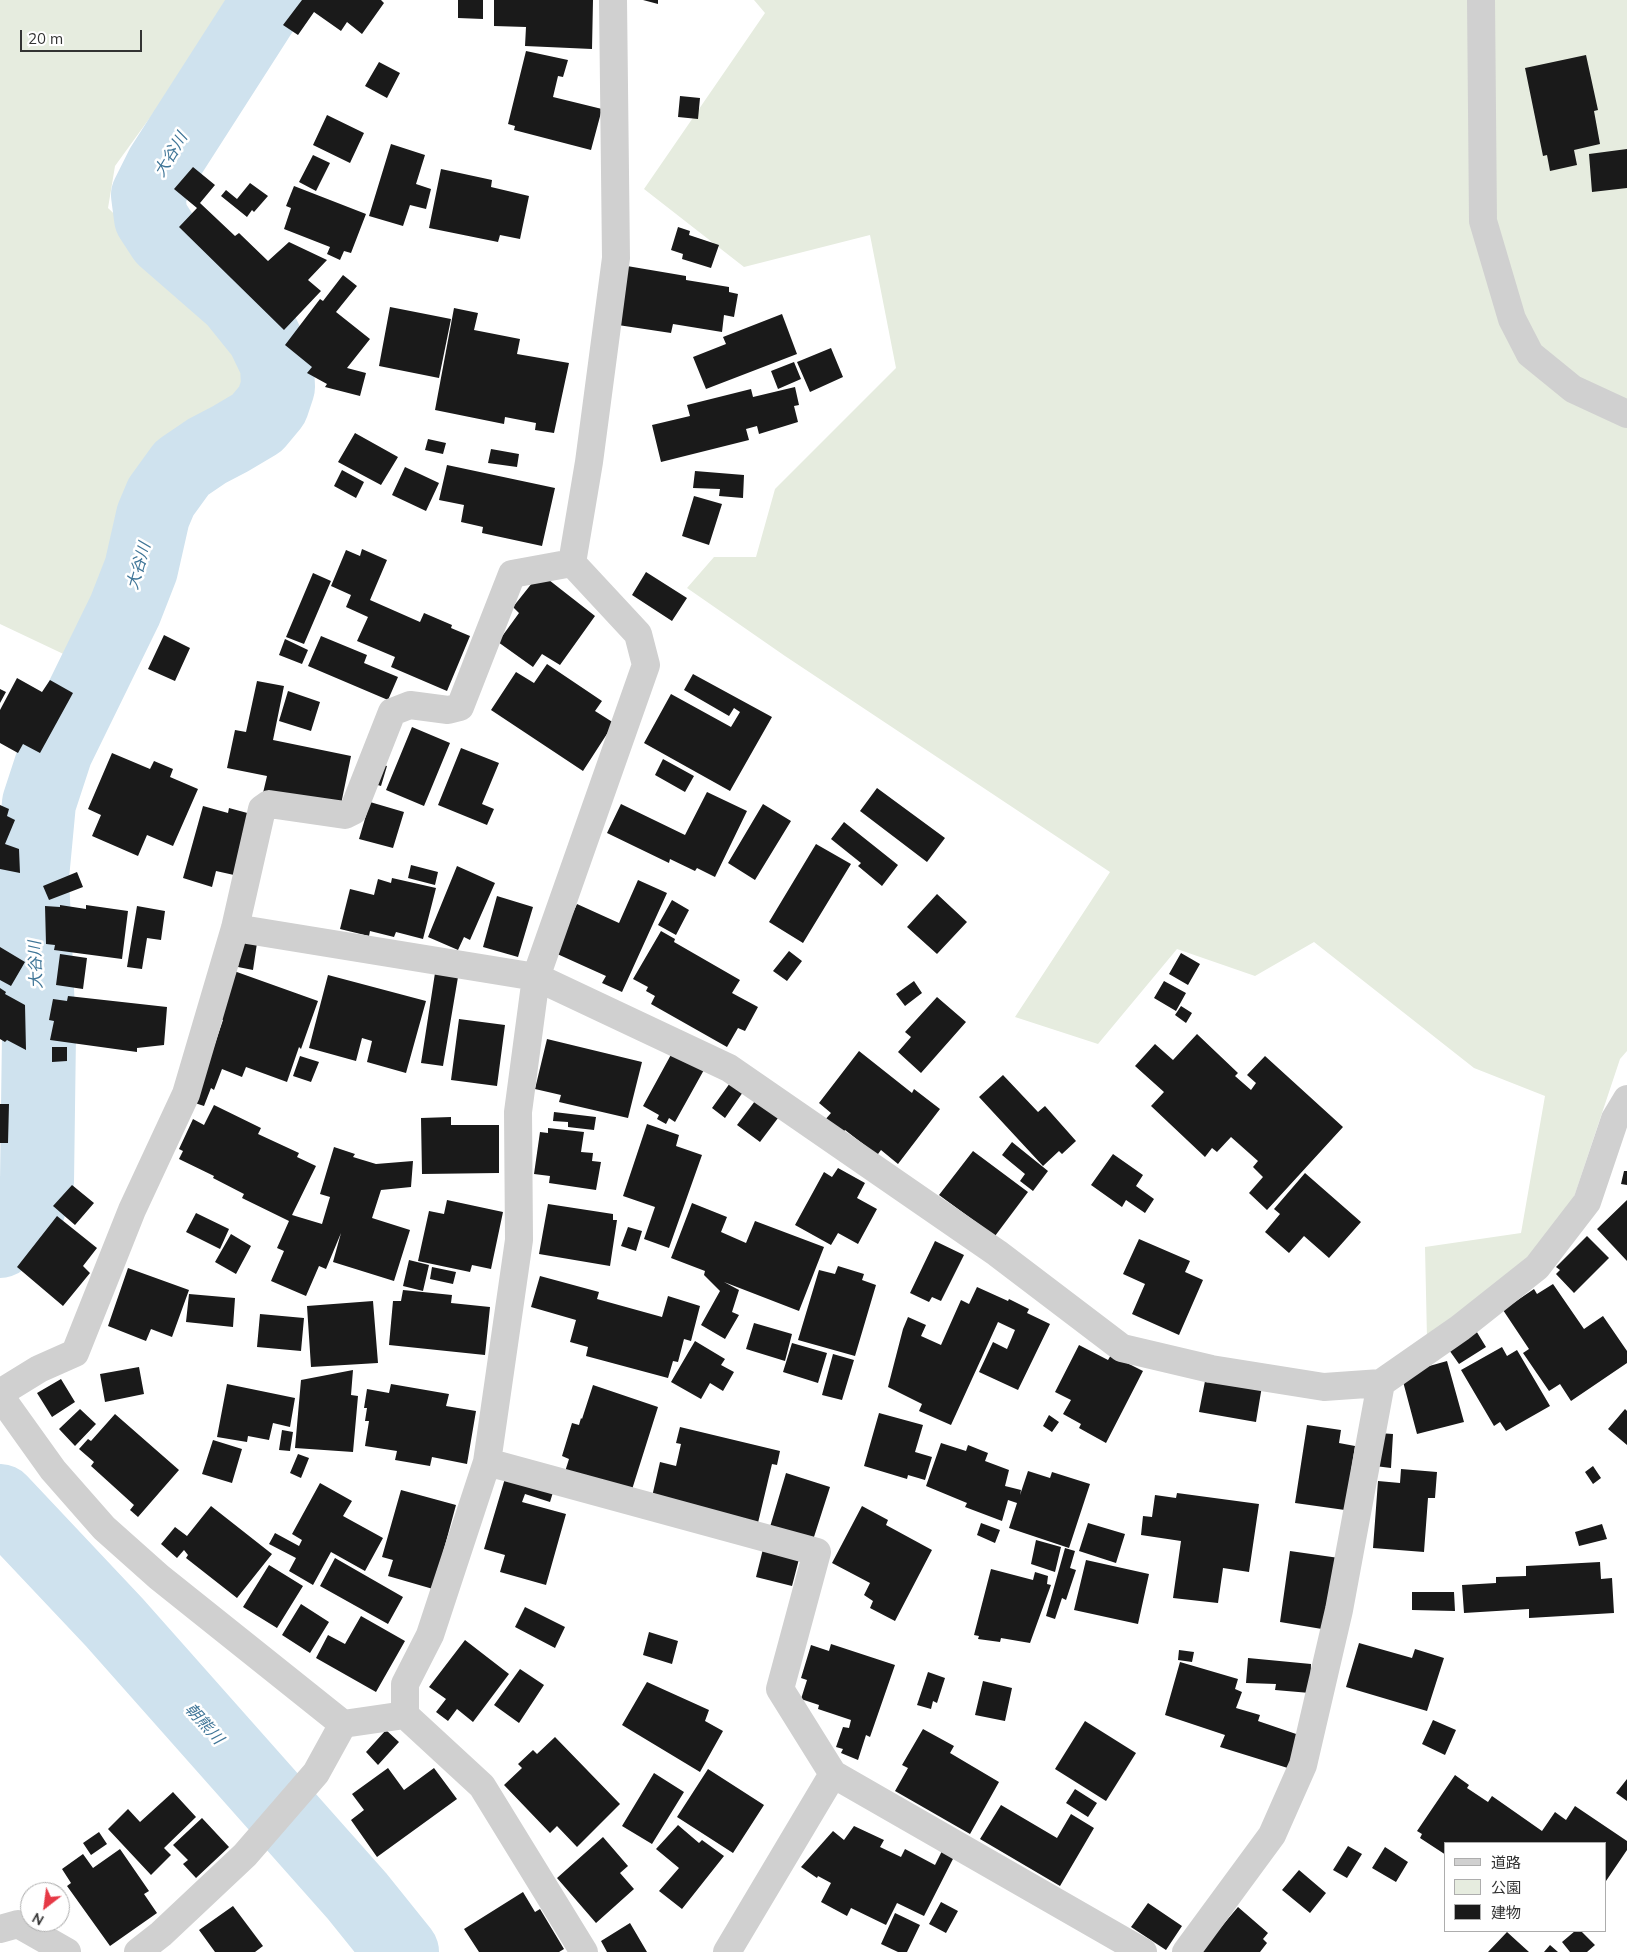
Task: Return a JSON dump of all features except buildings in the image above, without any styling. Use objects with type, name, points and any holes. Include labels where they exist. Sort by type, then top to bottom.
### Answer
[{"type":"street","points":[[572,563],[589,462],[616,258],[613,0]]},
{"type":"street","points":[[1481,0],[1483,221],[1512,319],[1530,354],[1573,389],[1627,414]]},
{"type":"street","points":[[405,1715],[343,1724],[166,1583],[104,1528],[53,1470],[0,1395],[39,1369],[75,1353],[132,1210],[186,1094],[235,928],[262,809],[269,804],[345,815],[353,811],[392,712],[410,705],[448,710],[460,707],[512,574],[572,563]]},
{"type":"street","points":[[572,563],[638,634],[646,665],[536,977],[518,1112],[519,1240],[487,1462],[430,1635],[405,1684],[405,1715],[482,1786],[584,1952]]},
{"type":"street","points":[[235,928],[536,977],[729,1068],[997,1253],[1122,1348],[1211,1369],[1324,1388],[1381,1383],[1460,1328],[1537,1267],[1586,1202],[1615,1120],[1627,1099]]},
{"type":"street","points":[[1186,1952],[1272,1836],[1303,1766],[1339,1610],[1381,1383]]},
{"type":"street","points":[[487,1462],[817,1552],[780,1689],[833,1774],[1143,1952]]},
{"type":"street","points":[[138,1952],[160,1934],[244,1855],[316,1773],[343,1724]]},
{"type":"street","points":[[727,1952],[833,1774]]},
{"type":"street","points":[[0,1928],[18,1924],[67,1952]]},
{"type":"green space","points":[[0,0],[235,0],[115,166],[108,208],[250,345],[268,398],[178,493],[74,659],[0,624]]},
{"type":"green space","points":[[754,0],[1627,0],[1627,1051],[1620,1059],[1574,1197],[1498,1308],[1427,1339],[1425,1247],[1521,1233],[1545,1096],[1474,1068],[1314,942],[1255,976],[1177,949],[1098,1044],[1015,1017],[1110,872],[785,656],[687,588],[714,557],[756,557],[775,489],[896,368],[870,235],[744,267],[644,189],[765,13]]},
{"type":"waterway","name":"大谷川","points":[[0,1241],[15,1228],[28,1210],[37,1182],[39,1034],[32,877],[39,803],[56,751],[125,610],[141,569],[153,516],[161,497],[182,468],[207,451],[257,423],[272,405],[278,387],[277,364],[263,335],[234,299],[164,238],[151,218],[148,195],[162,167],[269,0]]},
{"type":"waterway","name":"朝熊川","points":[[0,1501],[114,1622],[357,1896],[402,1952]]}]
